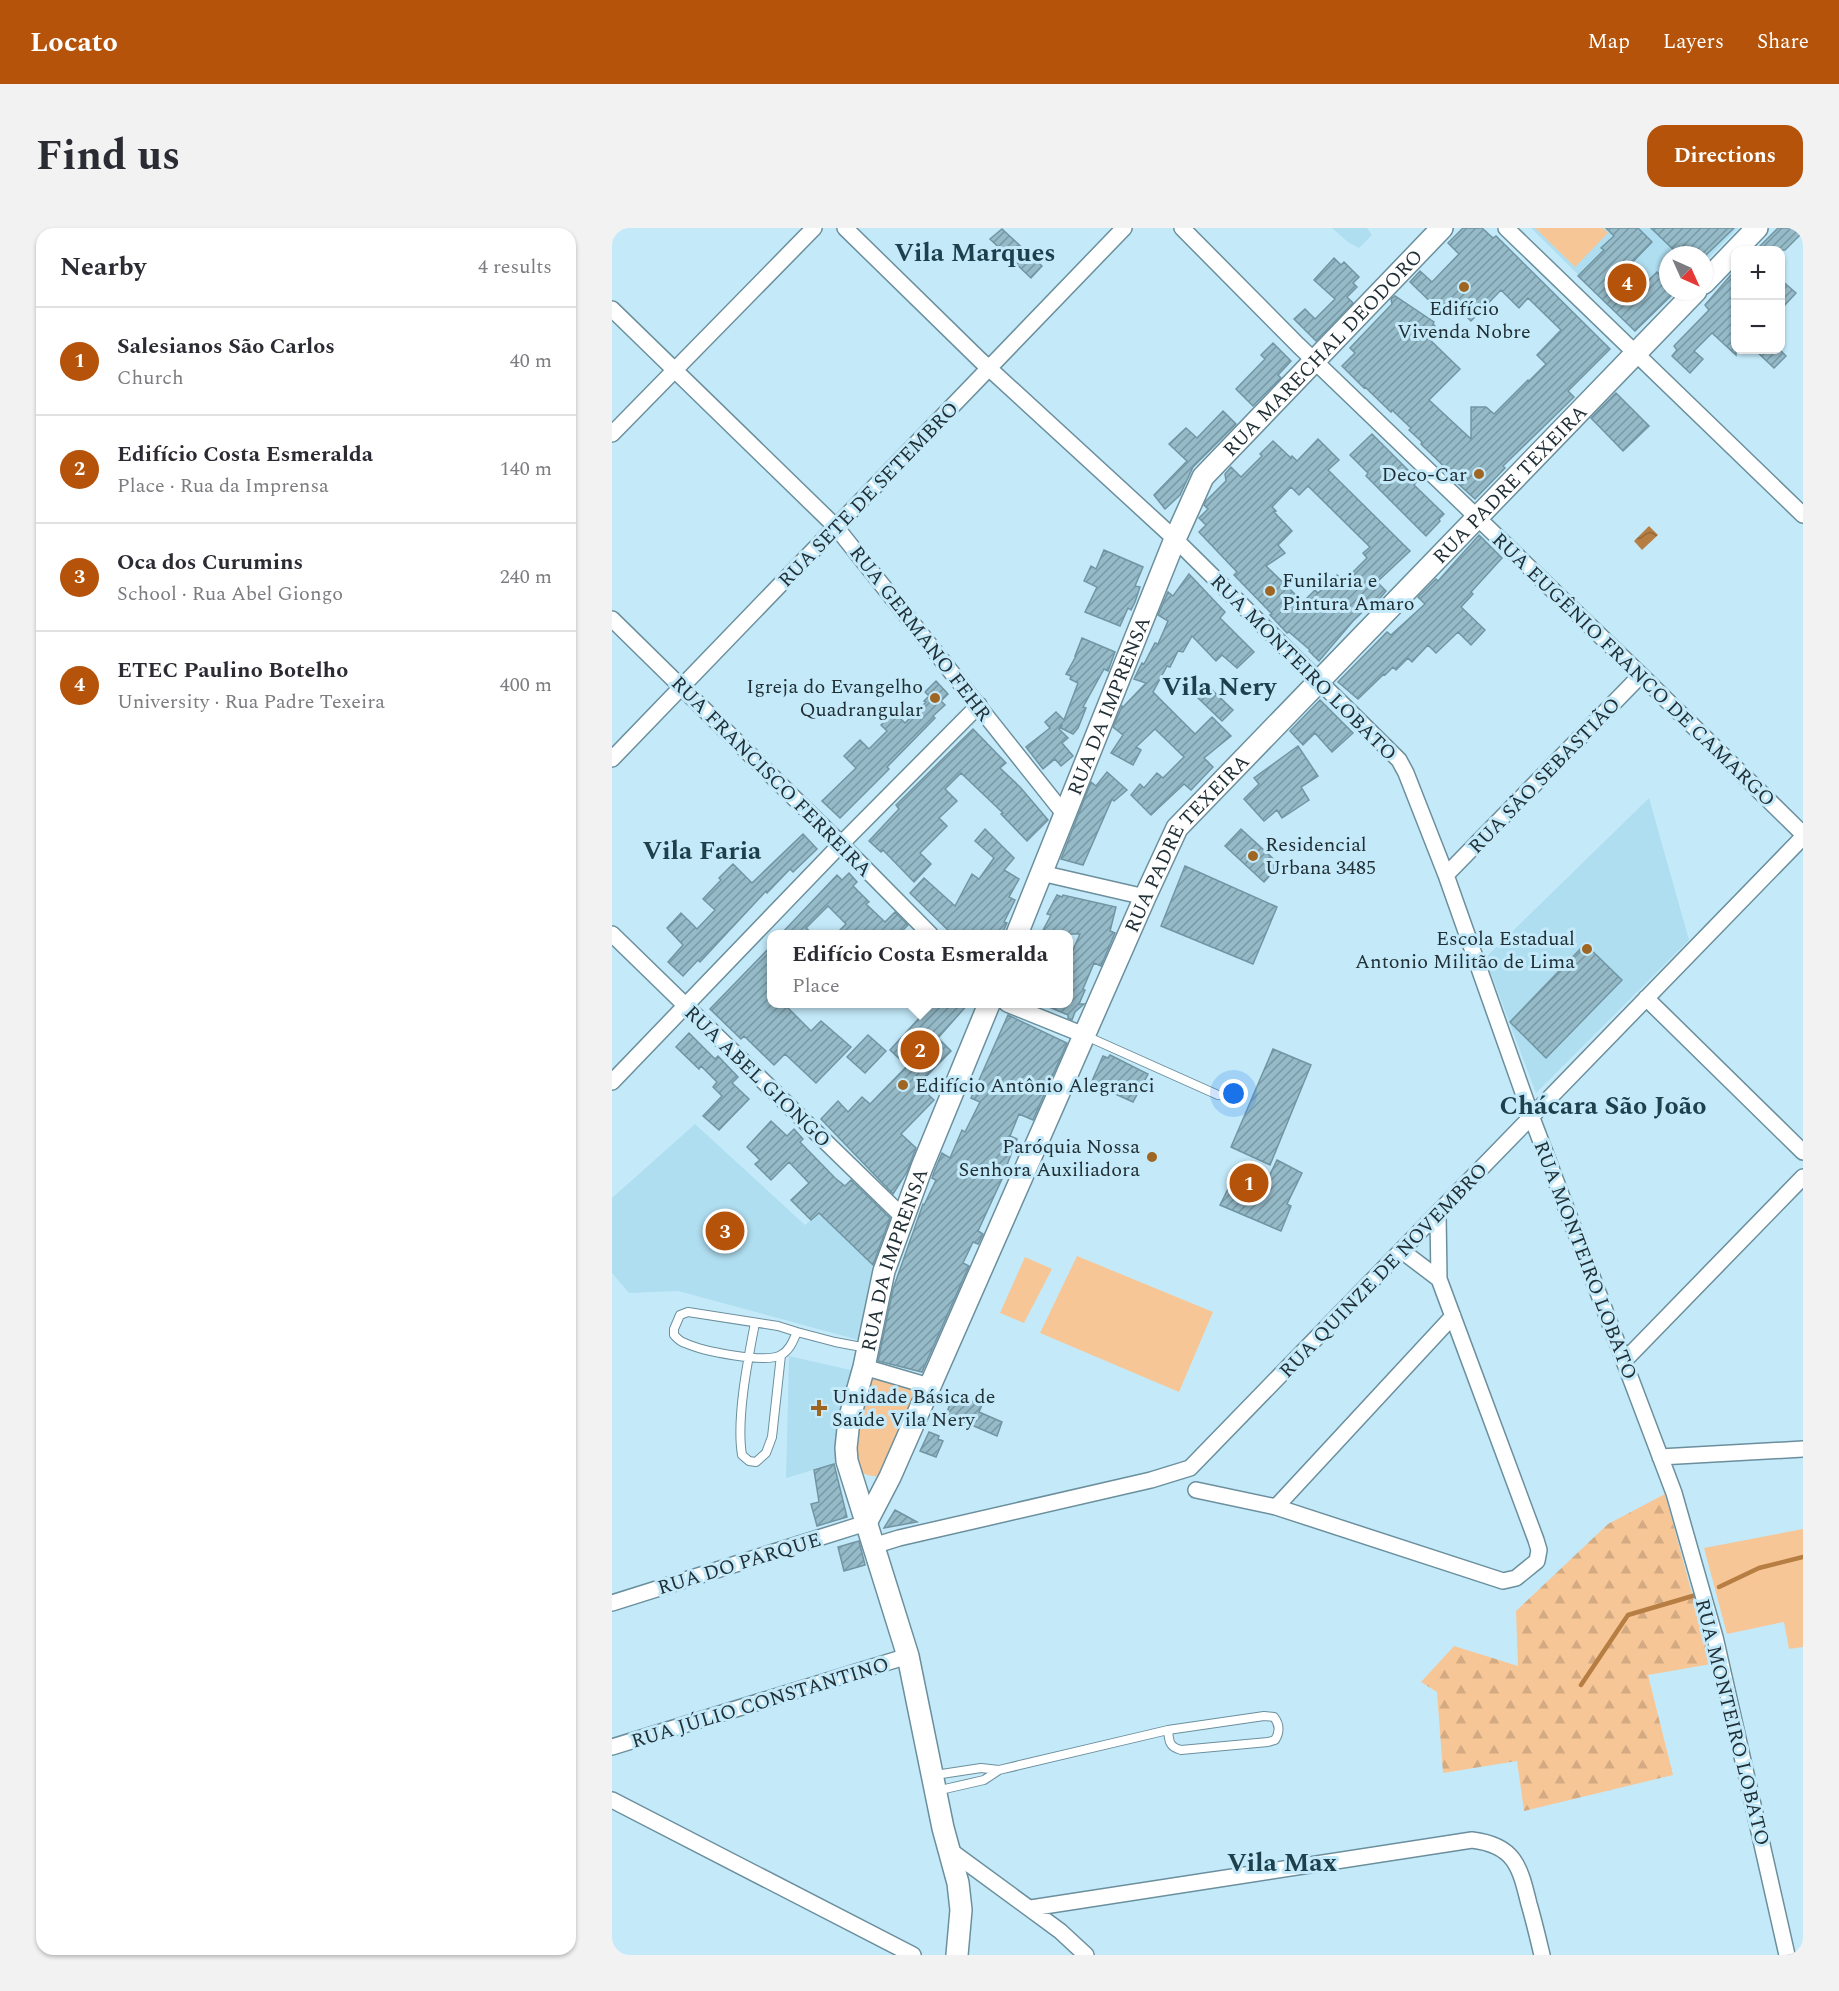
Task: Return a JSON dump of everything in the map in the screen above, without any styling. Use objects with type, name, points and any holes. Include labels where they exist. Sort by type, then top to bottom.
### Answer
[{"type":"main road","name":"RUA MARECHAL DEODORO","points":[[1203,477],[1442,228]]},
{"type":"main road","points":[[1713,274],[1757,228]]},
{"type":"main road","name":"RUA PADRE TEXEIRA","points":[[866,1523],[890,1477],[1177,828],[1687,300]]},
{"type":"main road","name":"RUA DA IMPRENSA","points":[[1019,930],[1175,539],[1203,477]]},
{"type":"main road","name":"RUA DA IMPRENSA","points":[[957,1955],[961,1910],[951,1851],[943,1828],[908,1656],[849,1469],[846,1448],[849,1420],[866,1358],[884,1271],[922,1167],[987,1008]]},
{"type":"main road","points":[[849,1469],[861,1477],[881,1480],[890,1477]]},
{"type":"street","points":[[612,434],[814,228]]},
{"type":"street","name":"RUA MONTEIRO LOBATO","points":[[845,228],[990,369],[1175,539],[1399,760],[1446,875],[1532,1118],[1674,1493],[1716,1637],[1787,1955]]},
{"type":"street","name":"RUA SETE DE SETEMBRO","points":[[612,759],[1124,228]]},
{"type":"street","name":"RUA EUGÊNIO FRANCO DE CAMARGO","points":[[1182,228],[1313,360],[1641,675],[1803,836]]},
{"type":"street","points":[[1506,228],[1803,515]]},
{"type":"street","name":"RUA GERMANO FEHR","points":[[612,309],[836,527],[1065,815]]},
{"type":"street","name":"RUA FRANCISCO FERREIRA","points":[[612,619],[926,930]]},
{"type":"street","name":"RUA SÃO SEBASTIÃO","points":[[1446,875],[1641,675]]},
{"type":"street","points":[[612,1082],[841,844],[979,705]]},
{"type":"street","name":"RUA QUINZE DE NOVEMBRO","points":[[873,1546],[1151,1480],[1190,1468],[1532,1118],[1803,836]]},
{"type":"street","points":[[1041,873],[1145,897]]},
{"type":"street","name":"RUA ABEL GIONGO","points":[[612,934],[904,1218]]},
{"type":"street","points":[[1646,998],[1803,1152]]},
{"type":"street","points":[[1017,1008],[1084,1035]]},
{"type":"street","points":[[1624,1361],[1803,1177]]},
{"type":"street","points":[[1196,1490],[1276,1507],[1503,1581],[1516,1578],[1537,1561],[1539,1550],[1536,1540],[1439,1279],[1438,1214]]},
{"type":"street","points":[[1402,1251],[1439,1279]]},
{"type":"street","points":[[1276,1507],[1453,1316]]},
{"type":"street","points":[[866,1358],[929,1386]]},
{"type":"street","points":[[1660,1457],[1803,1449]]},
{"type":"street","name":"RUA DO PARQUE","points":[[612,1603],[866,1523]]},
{"type":"street","name":"RUA JÚLIO CONSTANTINO","points":[[612,1748],[908,1656]]},
{"type":"street","points":[[612,1800],[913,1955]]},
{"type":"street","points":[[1031,1908],[1472,1840],[1487,1842],[1502,1848],[1513,1858],[1523,1878],[1542,1955]]},
{"type":"street","points":[[951,1851],[1031,1908],[1086,1955]]},
{"type":"lane","points":[[1084,1035],[1218,1095]]},
{"type":"lane","points":[[797,1332],[789,1349],[781,1355],[765,1360],[708,1351],[682,1342],[674,1335],[674,1329],[680,1315],[688,1312],[778,1326],[835,1342],[866,1358]]},
{"type":"lane","points":[[755,1323],[748,1356],[740,1440],[742,1455],[750,1461],[756,1462],[766,1453],[772,1437],[781,1355]]},
{"type":"lane","points":[[934,1783],[981,1768],[999,1770],[1168,1730],[1264,1716],[1274,1717],[1279,1729],[1275,1740],[1268,1742],[1181,1750],[1169,1743],[1168,1730]]},
{"type":"lane","points":[[934,1783],[984,1780],[999,1770]]},
{"type":"shaded area","points":[[1332,228],[1367,228],[1372,235],[1359,248],[1349,243]]},
{"type":"shaded area","points":[[1531,228],[1738,228],[1713,254],[1713,246],[1659,246],[1659,300],[1667,300],[1635,331]]},
{"type":"shaded area","name":"Escola Estadual Antonio Militão de Lima","points":[[1649,798],[1689,940],[1536,1093],[1485,958]]},
{"type":"shaded area","points":[[695,1124],[805,1225],[819,1213],[873,1265],[862,1341],[678,1291],[629,1293],[612,1273],[612,1198]]},
{"type":"shaded area","name":"Unidade Básica de Saúde Vila Nery","points":[[789,1356],[855,1371],[844,1461],[786,1478]]},
{"type":"green space","points":[[1535,228],[1603,228],[1608,233],[1575,267]]},
{"type":"green space","points":[[1077,1256],[1213,1312],[1179,1392],[1040,1333]]},
{"type":"green space","points":[[1025,1257],[1052,1269],[1024,1323],[1000,1313]]},
{"type":"green space","points":[[867,1372],[915,1389],[918,1397],[883,1475],[880,1476],[870,1476],[857,1470],[852,1424]]},
{"type":"green space","points":[[1665,1494],[1711,1664],[1648,1675],[1673,1775],[1524,1811],[1517,1761],[1443,1773],[1437,1692],[1421,1682],[1454,1646],[1518,1666],[1516,1611],[1608,1524]]},
{"type":"green space","points":[[1803,1529],[1803,1647],[1789,1649],[1784,1622],[1727,1634],[1704,1548]]},
{"type":"water","points":[[1649,526],[1658,535],[1642,550],[1634,541]]},
{"type":"building","points":[[1463,228],[1482,228],[1493,238],[1496,236],[1610,349],[1568,391],[1574,397],[1503,466],[1505,468],[1475,499],[1421,444],[1422,442],[1409,430],[1411,428],[1342,366],[1355,353],[1350,348],[1392,304],[1391,299],[1395,296],[1434,322],[1435,326],[1425,335],[1460,369],[1429,400],[1471,439],[1471,407],[1486,407],[1494,414],[1546,364],[1537,355],[1561,330],[1528,298],[1519,308],[1501,290],[1471,321],[1453,303],[1443,314],[1410,282],[1420,271],[1432,282],[1459,254],[1448,243]]},
{"type":"building","points":[[1606,228],[1638,228],[1652,242],[1621,274],[1638,291],[1657,272],[1659,274],[1659,300],[1667,300],[1635,331],[1578,276],[1604,250],[1601,248],[1614,236]]},
{"type":"building","points":[[1651,228],[1734,228],[1713,248],[1713,246],[1670,246]]},
{"type":"building","points":[[1778,228],[1803,228],[1803,232],[1785,250],[1785,246],[1760,246]]},
{"type":"building","points":[[1002,229],[1042,266],[1031,278],[990,239]]},
{"type":"building","points":[[1334,258],[1341,265],[1344,262],[1359,277],[1353,283],[1357,287],[1347,297],[1353,303],[1316,341],[1294,319],[1305,309],[1315,319],[1335,299],[1314,280]]},
{"type":"building","points":[[1731,275],[1731,350],[1712,333],[1694,351],[1703,359],[1690,373],[1672,356],[1677,350],[1674,346],[1709,310],[1705,305],[1709,300],[1713,300],[1713,296]]},
{"type":"building","points":[[1785,283],[1796,293],[1785,305]]},
{"type":"building","points":[[1273,343],[1291,361],[1278,375],[1281,378],[1253,406],[1236,389],[1265,359],[1261,355]]},
{"type":"building","points":[[1759,354],[1784,354],[1786,356],[1774,368]]},
{"type":"building","points":[[1616,393],[1649,426],[1623,451],[1591,418]]},
{"type":"building","points":[[1223,411],[1236,424],[1193,467],[1180,495],[1165,509],[1154,495],[1187,461],[1169,444],[1186,428],[1197,438]]},
{"type":"building","points":[[1372,434],[1418,480],[1414,485],[1444,514],[1426,536],[1366,476],[1368,473],[1350,455]]},
{"type":"building","points":[[1318,439],[1339,460],[1328,470],[1410,551],[1377,582],[1386,591],[1376,603],[1374,601],[1353,621],[1319,661],[1310,650],[1289,632],[1287,633],[1270,615],[1272,614],[1234,575],[1237,572],[1199,532],[1206,525],[1199,518],[1208,509],[1204,505],[1226,481],[1225,474],[1231,467],[1241,477],[1273,441],[1297,461]],"holes":[[[1308,486],[1370,547],[1363,553],[1367,558],[1344,581],[1337,575],[1318,593],[1315,590],[1303,602],[1266,566],[1285,553],[1278,545],[1292,531],[1272,507],[1291,487],[1299,495]]]},
{"type":"building","points":[[1479,535],[1502,558],[1471,592],[1473,594],[1461,607],[1485,630],[1471,645],[1458,632],[1436,653],[1428,645],[1412,662],[1408,658],[1396,670],[1393,667],[1358,699],[1338,682],[1387,632],[1391,635],[1425,604],[1418,597],[1436,579],[1438,581]]},
{"type":"building","points":[[1104,550],[1143,567],[1135,586],[1140,587],[1135,602],[1131,610],[1128,608],[1120,626],[1085,612],[1097,587],[1084,581],[1091,566],[1096,569]]},
{"type":"building","points":[[1189,574],[1225,612],[1220,618],[1254,652],[1237,668],[1222,655],[1216,661],[1192,636],[1183,652],[1178,651],[1170,667],[1167,666],[1153,692],[1195,734],[1212,717],[1231,736],[1204,758],[1213,767],[1191,790],[1184,784],[1151,815],[1131,795],[1140,784],[1144,788],[1157,773],[1163,778],[1184,757],[1155,729],[1136,747],[1141,750],[1133,765],[1111,753],[1123,735],[1113,727],[1122,706],[1146,683],[1134,679],[1155,643],[1158,644],[1168,621],[1158,615],[1168,592],[1173,596]]},
{"type":"building","points":[[1082,638],[1115,652],[1108,671],[1104,669],[1083,707],[1086,708],[1078,728],[1073,734],[1061,728],[1062,724],[1059,729],[1068,738],[1062,743],[1073,756],[1061,766],[1055,759],[1043,769],[1026,747],[1050,728],[1045,722],[1056,712],[1064,720],[1078,683],[1066,674],[1076,656]]},
{"type":"building","points":[[936,681],[948,694],[941,701],[945,705],[887,767],[889,769],[840,818],[822,801],[856,768],[844,756],[860,740],[869,749],[887,731],[881,725],[894,712],[905,723],[926,702],[924,701],[929,696],[925,692]]},
{"type":"building","points":[[1209,687],[1233,710],[1222,721],[1198,698]]},
{"type":"building","points":[[1320,700],[1353,733],[1332,752],[1315,733],[1303,745],[1290,731]]},
{"type":"building","points":[[973,729],[1006,763],[1000,768],[1020,787],[1048,820],[1027,841],[1001,814],[1003,813],[961,773],[945,789],[957,801],[939,818],[947,826],[920,853],[931,864],[914,882],[883,850],[881,852],[869,841],[899,809],[896,805]]},
{"type":"building","points":[[1298,746],[1318,776],[1301,787],[1309,800],[1282,818],[1277,810],[1264,821],[1244,799],[1259,784],[1254,778]]},
{"type":"building","points":[[1107,772],[1127,790],[1114,801],[1112,799],[1083,865],[1061,859],[1091,782],[1096,786]]},
{"type":"building","points":[[985,829],[1014,858],[1004,870],[1019,879],[1009,897],[1015,900],[1004,922],[1007,923],[1004,930],[948,930],[910,893],[924,878],[955,906],[972,874],[979,879],[994,858],[975,841]]},
{"type":"building","name":"Residencial Urbana 3485","points":[[1241,829],[1280,865],[1264,882],[1225,846]]},
{"type":"building","points":[[803,834],[817,849],[793,872],[790,869],[767,893],[766,891],[700,962],[698,960],[683,976],[668,962],[683,945],[667,928],[681,913],[697,929],[715,910],[703,899],[733,864],[752,883]]},
{"type":"building","points":[[1185,866],[1277,907],[1253,964],[1161,926]]},
{"type":"building","points":[[849,873],[857,882],[853,886],[869,902],[866,904],[885,922],[895,912],[908,925],[903,930],[840,930],[846,924],[828,906],[806,928],[808,930],[785,930],[837,875],[842,880]]},
{"type":"building","points":[[1057,895],[1116,907],[1110,931],[1115,933],[1101,966],[1094,963],[1079,1004],[1084,1004],[1075,1012],[1072,1020],[1068,1018],[1068,1015],[1051,1008],[1073,1008],[1073,950],[1080,934],[1073,934],[1073,930],[1043,930],[1051,915],[1047,914]]},
{"type":"building","points":[[1585,944],[1622,980],[1546,1058],[1510,1022]]},
{"type":"building","points":[[767,950],[767,1008],[788,1008],[811,1031],[821,1021],[851,1047],[816,1083],[785,1054],[774,1065],[744,1036],[741,1039],[710,1009]]},
{"type":"building","points":[[915,1008],[964,1008],[938,1038],[951,1051],[918,1085],[934,1100],[901,1134],[916,1148],[907,1172],[893,1194],[821,1119],[838,1101],[848,1112],[862,1097],[870,1104],[907,1066],[890,1050],[922,1015]]},
{"type":"building","points":[[1008,1015],[1067,1043],[1033,1120],[1019,1114],[1010,1136],[1017,1139],[1008,1166],[978,1231],[983,1234],[978,1244],[973,1242],[963,1263],[969,1266],[922,1372],[878,1361],[893,1289],[923,1204],[936,1180],[932,1178],[934,1172],[942,1153],[950,1158],[962,1130],[965,1132],[980,1102],[971,1098]]},
{"type":"building","points":[[689,1033],[715,1059],[718,1056],[738,1077],[732,1083],[749,1099],[719,1130],[703,1116],[722,1096],[713,1087],[717,1082],[676,1047]]},
{"type":"building","points":[[868,1035],[886,1051],[865,1073],[847,1057]]},
{"type":"building","points":[[1273,1049],[1311,1065],[1270,1165],[1231,1147]]},
{"type":"building","points":[[1110,1055],[1148,1074],[1133,1102],[1091,1083],[1103,1056],[1108,1058]]},
{"type":"building","points":[[771,1121],[787,1136],[794,1129],[803,1139],[800,1142],[835,1178],[845,1186],[851,1180],[890,1218],[873,1265],[819,1213],[811,1220],[791,1200],[809,1183],[789,1162],[771,1180],[755,1164],[760,1160],[747,1147]]},
{"type":"building","points":[[1277,1160],[1302,1173],[1287,1204],[1291,1206],[1281,1231],[1220,1205],[1232,1181],[1261,1193]]},
{"type":"building","points":[[954,1395],[982,1405],[979,1412],[1002,1422],[997,1436],[946,1414]]},
{"type":"building","points":[[929,1432],[939,1436],[938,1439],[943,1441],[936,1457],[920,1451]]},
{"type":"building","points":[[834,1464],[847,1517],[817,1526],[811,1504],[819,1502],[814,1470]]},
{"type":"building","points":[[895,1510],[917,1522],[884,1528]]},
{"type":"building","points":[[859,1541],[865,1565],[844,1571],[838,1547]]},
{"type":"waterway","points":[[1719,1587],[1759,1568],[1803,1557]]},
{"type":"waterway","points":[[1581,1685],[1628,1615],[1696,1595]]},
{"type":"place","name":"ETEC Paulino Botelho","points":[[1627,283]]},
{"type":"place","name":"Edifício Vivenda Nobre","points":[[1464,287]]},
{"type":"place","name":"Deco-Car","points":[[1479,474]]},
{"type":"place","name":"Funilaria e Pintura Amaro","points":[[1270,591]]},
{"type":"place","name":"Igreja do Evangelho Quadrangular","points":[[935,698]]},
{"type":"place","name":"Residencial Urbana 3485","points":[[1253,856]]},
{"type":"place","name":"Escola Estadual Antonio Militão de Lima","points":[[1587,949]]},
{"type":"place","name":"Edifício Costa Esmeralda","points":[[920,1050]]},
{"type":"place","name":"Edifício Antônio Alegranci","points":[[903,1085]]},
{"type":"place","name":"Paróquia Nossa Senhora Auxiliadora","points":[[1152,1157]]},
{"type":"place","name":"Salesianos São Carlos","points":[[1249,1183]]},
{"type":"place","name":"Oca dos Curumins","points":[[725,1231]]},
{"type":"place","name":"Unidade Básica de Saúde Vila Nery","points":[[819,1408]]},
{"type":"district","name":"Vila Marques","points":[[975,252]]},
{"type":"district","name":"Vila Nery","points":[[1219,686]]},
{"type":"district","name":"Vila Faria","points":[[702,850]]},
{"type":"district","name":"Chácara São João","points":[[1603,1105]]},
{"type":"district","name":"Vila Max","points":[[1282,1862]]}]
